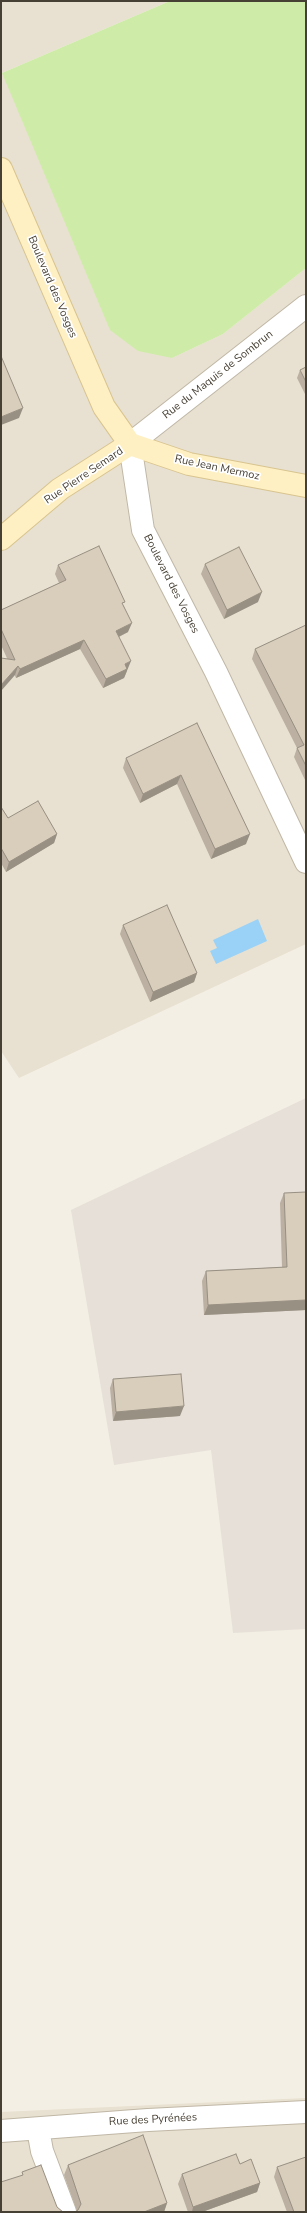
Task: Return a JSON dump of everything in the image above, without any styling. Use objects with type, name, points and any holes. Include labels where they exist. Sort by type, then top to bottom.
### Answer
[{"type":"main road","name":"Boulevard des Vosges","points":[[1,169],[104,407],[130,444]]},
{"type":"main road","name":"Rue Jean Mermoz","points":[[130,444],[189,464],[306,486]]},
{"type":"main road","name":"Rue Pierre Semard","points":[[1,539],[60,489],[130,444]]},
{"type":"street","name":"Rue du Maquis de Sombrun","points":[[130,444],[306,306]]},
{"type":"street","name":"Boulevard des Vosges","points":[[130,444],[142,530],[216,672],[306,862]]},
{"type":"street","name":"Rue des Pyrénées","points":[[1,2131],[148,2120],[306,2112]]},
{"type":"street","points":[[38,2128],[42,2151],[65,2212]]},
{"type":"shaded area","points":[[1,1],[170,1],[2,73],[172,358],[223,334],[306,268],[306,944],[19,1078],[1,1051]]},
{"type":"shaded area","points":[[306,1098],[306,1629],[233,1633],[211,1450],[114,1465],[71,1210]]},
{"type":"shaded area","points":[[306,2098],[306,2212],[1,2212],[1,2112]]},
{"type":"green space","points":[[170,1],[306,1],[306,268],[223,334],[172,358],[138,351],[110,330],[2,73]]},
{"type":"water","points":[[258,919],[267,941],[216,964],[210,951],[217,948],[213,940]]},
{"type":"building","points":[[1,356],[23,408],[1,417]]},
{"type":"building","points":[[306,367],[306,382],[300,370]]},
{"type":"building","points":[[99,546],[125,602],[122,603],[132,623],[116,631],[131,661],[125,664],[127,669],[106,679],[84,640],[20,669],[18,666],[1,685],[1,658],[15,660],[1,629],[1,610],[66,580],[58,565]]},
{"type":"building","points":[[239,547],[262,592],[227,610],[205,564]]},
{"type":"building","points":[[306,625],[306,766],[297,748],[304,745],[255,649]]},
{"type":"building","points":[[197,723],[250,834],[215,849],[181,775],[143,794],[126,758]]},
{"type":"building","points":[[38,801],[57,834],[9,862],[1,848],[1,807],[8,818]]},
{"type":"building","points":[[167,905],[197,973],[153,992],[123,925]]},
{"type":"building","points":[[306,1192],[306,1300],[208,1305],[206,1271],[287,1267],[284,1193]]},
{"type":"building","points":[[181,1374],[184,1406],[116,1412],[113,1379]]},
{"type":"building","points":[[143,2135],[167,2203],[144,2212],[75,2212],[81,2204],[68,2165]]},
{"type":"building","points":[[236,2154],[240,2164],[251,2159],[260,2183],[193,2207],[182,2174]]},
{"type":"building","points":[[306,2157],[306,2212],[294,2212],[277,2167]]},
{"type":"building","points":[[41,2165],[57,2207],[63,2212],[1,2212],[1,2182],[23,2175],[22,2172]]}]
